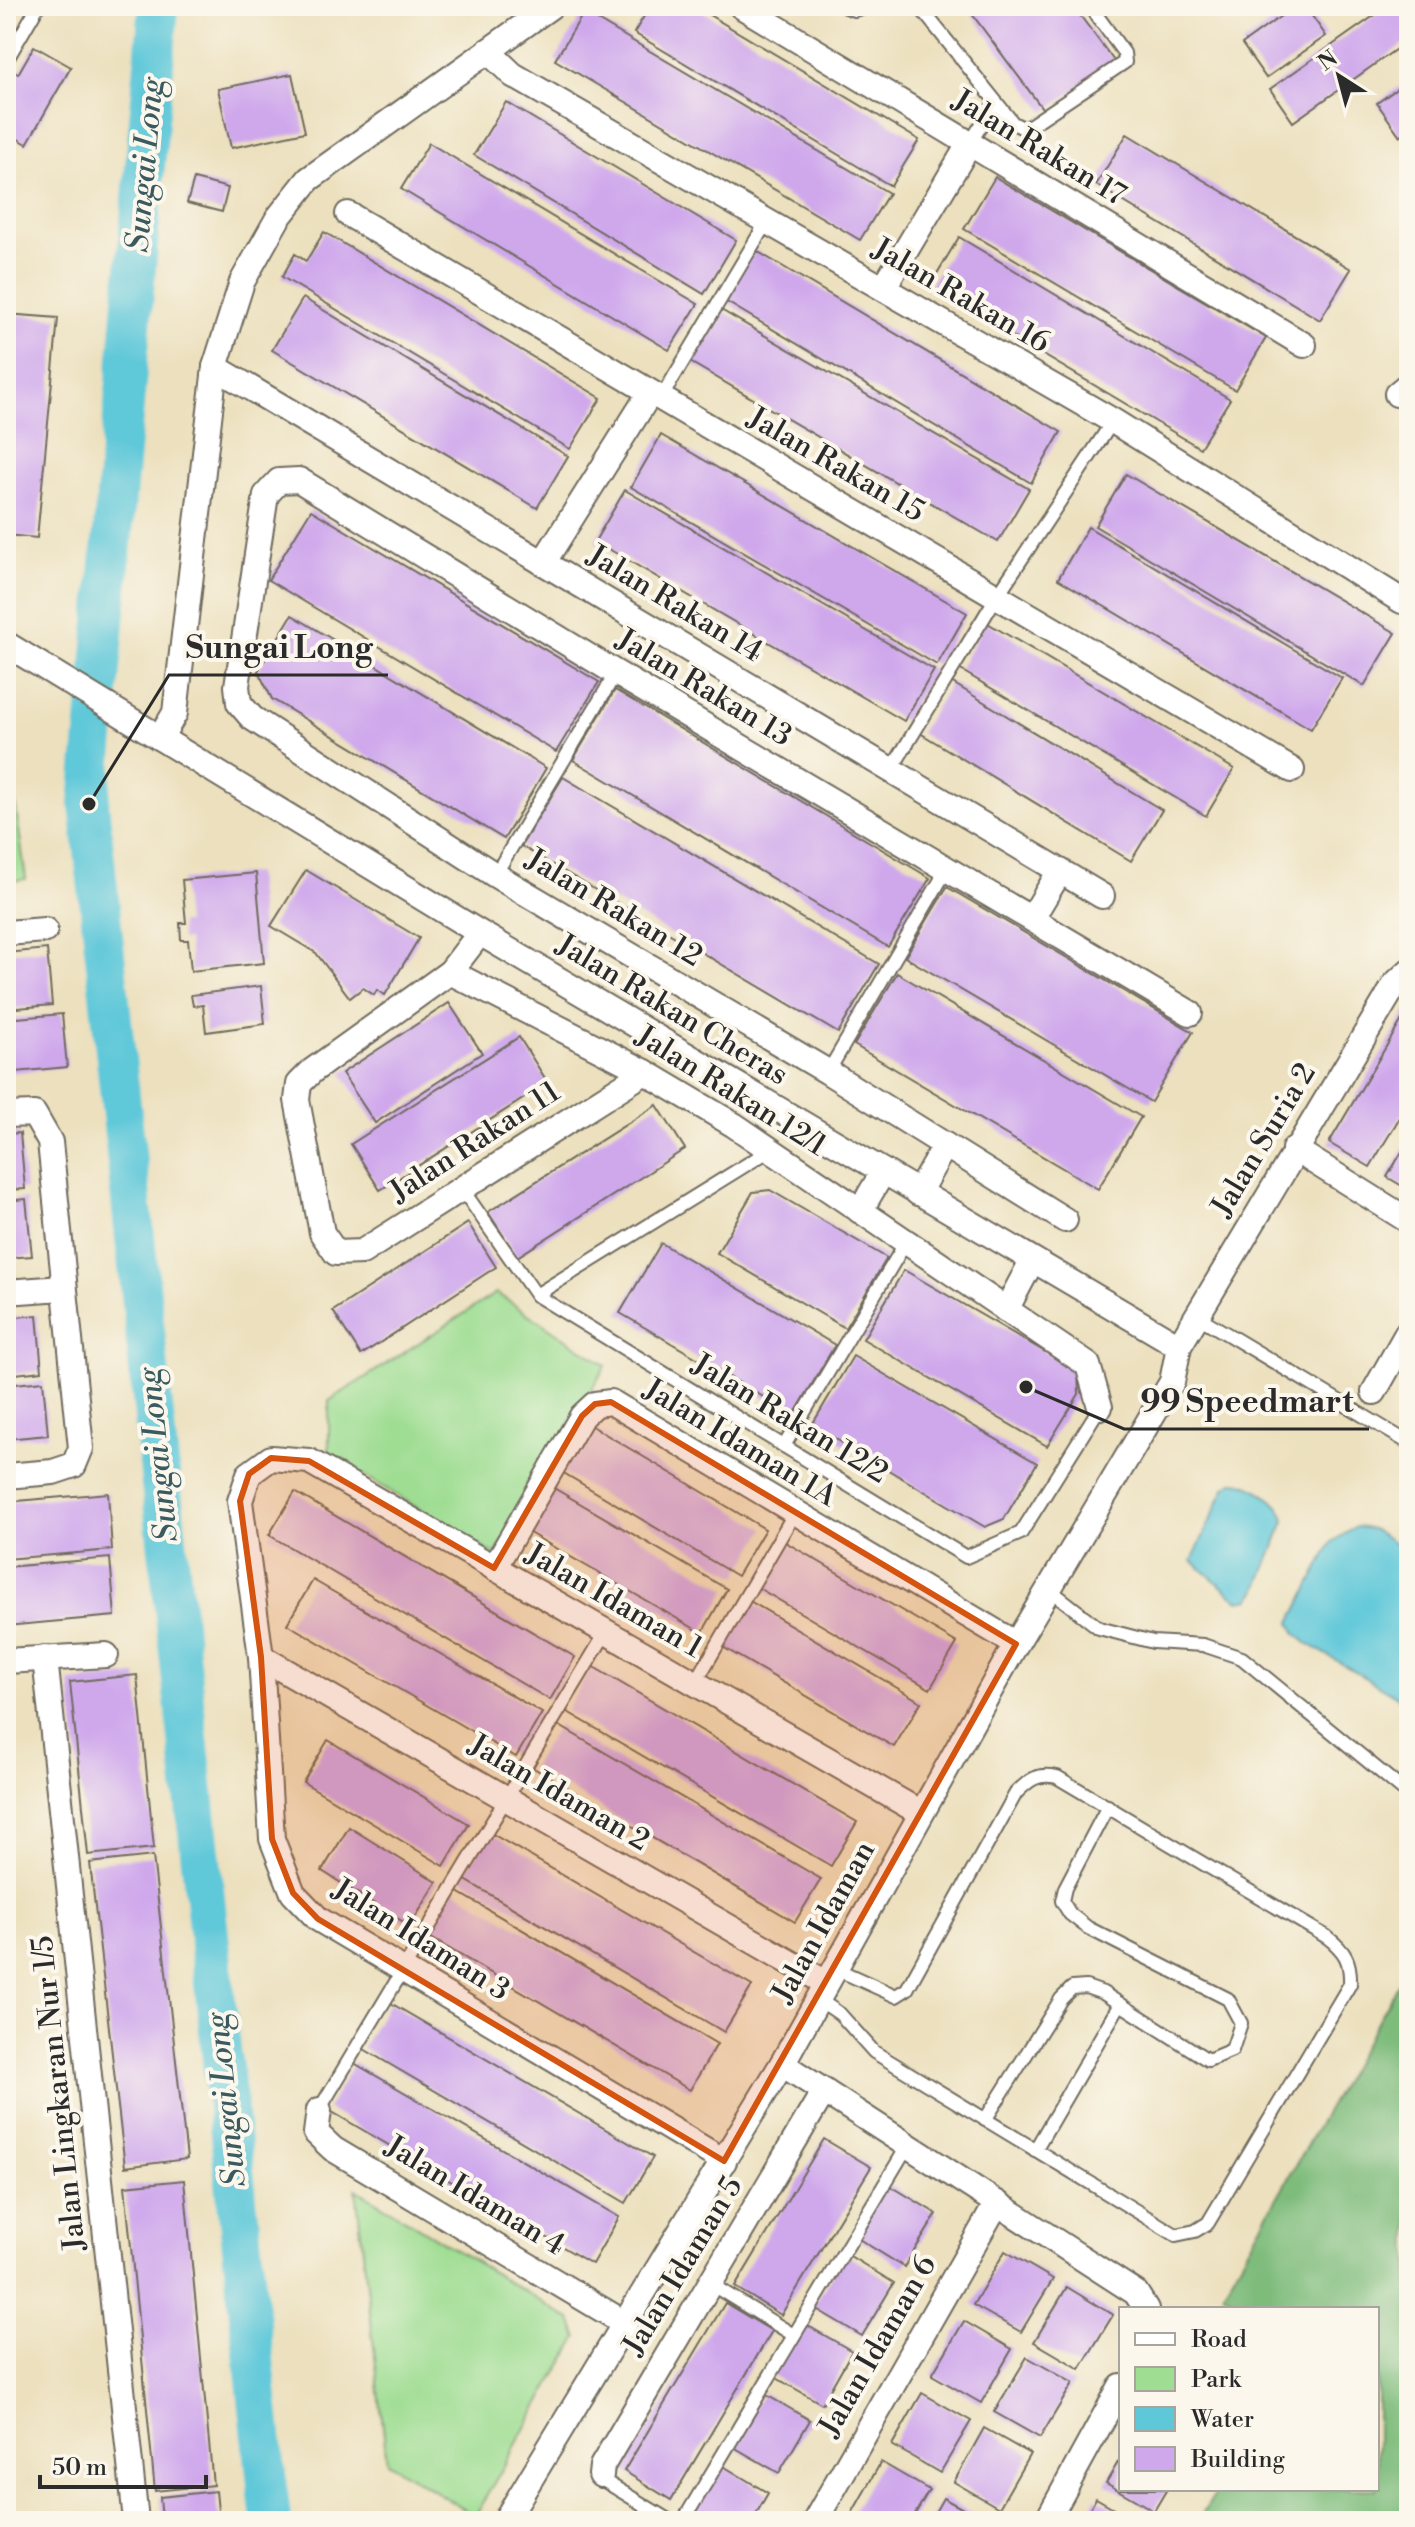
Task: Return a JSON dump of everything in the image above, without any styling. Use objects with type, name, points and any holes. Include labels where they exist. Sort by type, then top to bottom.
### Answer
[{"type":"street","points":[[160,738],[175,713],[215,367],[242,282],[278,218],[309,179],[551,6]]},
{"type":"street","name":"Jalan Rakan 17","points":[[741,6],[1304,345]]},
{"type":"street","name":"Jalan Rakan 16","points":[[488,51],[513,75],[1113,421],[1402,601]]},
{"type":"street","points":[[884,287],[970,143]]},
{"type":"street","name":"Jalan Rakan 15","points":[[348,214],[1292,770]]},
{"type":"street","name":"Jalan Rakan 14","points":[[215,367],[1102,896]]},
{"type":"street","points":[[543,563],[655,397]]},
{"type":"street","name":"Jalan Rakan 13","points":[[252,585],[266,495],[279,481],[299,480],[616,673],[1190,1013]]},
{"type":"street","name":"Jalan Rakan 12","points":[[252,585],[237,686],[239,703],[252,718],[495,875],[828,1072],[1065,1220]]},
{"type":"street","name":"Jalan Rakan Cheras","points":[[7,645],[480,933],[1179,1346]]},
{"type":"street","points":[[1032,918],[1060,871]]},
{"type":"street","points":[[6,933],[45,930]]},
{"type":"street","points":[[450,972],[480,933]]},
{"type":"street","name":"Jalan Rakan 12/1","points":[[450,972],[645,1072],[770,1150],[1088,1365],[1100,1407]]},
{"type":"street","name":"Jalan Rakan 11","points":[[450,972],[312,1071],[299,1084],[297,1100],[322,1233],[336,1253],[362,1252],[645,1072]]},
{"type":"street","name":"Jalan Suria 2","points":[[1179,1346],[1294,1149],[1405,981]]},
{"type":"street","points":[[6,1115],[34,1114],[50,1142],[81,1448],[74,1465],[53,1472],[6,1476]]},
{"type":"street","points":[[918,1193],[945,1145]]},
{"type":"street","points":[[1294,1149],[1409,1221]]},
{"type":"street","points":[[860,1211],[883,1172]]},
{"type":"street","points":[[1006,1310],[1032,1261]]},
{"type":"street","points":[[6,1292],[63,1288]]},
{"type":"street","points":[[1374,1392],[1409,1330]]},
{"type":"street","name":"Jalan Idaman","points":[[505,2521],[782,2064],[1016,1644],[1172,1382],[1179,1346]]},
{"type":"street","name":"Jalan Idaman 1A","points":[[494,1568],[582,1416],[595,1404],[611,1402],[1016,1644]]},
{"type":"street","name":"Jalan Idaman 1","points":[[271,1458],[309,1461],[921,1813]]},
{"type":"street","name":"Jalan Idaman 3","points":[[271,1458],[249,1474],[240,1501],[261,1657],[272,1839],[293,1893],[318,1919],[724,2161]]},
{"type":"street","points":[[6,1661],[106,1655]]},
{"type":"street","name":"Jalan Idaman 2","points":[[261,1657],[826,1984]]},
{"type":"street","name":"Jalan Lingkaran Nur 1/5","points":[[45,1658],[136,2521]]},
{"type":"street","points":[[782,2064],[997,2203],[1141,2301]]},
{"type":"street","name":"Jalan Idaman 5","points":[[601,2475],[602,2466],[824,2091]]},
{"type":"street","name":"Jalan Idaman 4","points":[[319,2110],[316,2133],[333,2149],[623,2322]]},
{"type":"street","name":"Jalan Idaman 6","points":[[815,2521],[997,2203]]},
{"type":"street","points":[[1047,2521],[1119,2390]]},
{"type":"lane","points":[[6,61],[38,6]]},
{"type":"lane","points":[[844,6],[854,10],[868,6]]},
{"type":"lane","points":[[919,6],[995,103],[1013,123],[1025,129],[1119,69],[1125,62],[1124,53],[1090,6]]},
{"type":"lane","points":[[970,143],[995,103]]},
{"type":"lane","points":[[655,397],[766,223]]},
{"type":"lane","points":[[891,770],[997,596],[1113,421]]},
{"type":"lane","points":[[495,875],[616,673]]},
{"type":"lane","points":[[828,1072],[947,869]]},
{"type":"lane","points":[[462,1189],[536,1295],[770,1150]]},
{"type":"lane","points":[[784,1446],[906,1242]]},
{"type":"lane","name":"Jalan Rakan 12/2","points":[[536,1295],[966,1557],[1021,1533],[1100,1407]]},
{"type":"lane","points":[[1197,1316],[1409,1443]]},
{"type":"lane","points":[[694,1685],[794,1514]]},
{"type":"lane","points":[[1049,1589],[1099,1628],[1153,1642],[1203,1645],[1242,1658],[1409,1795]]},
{"type":"lane","points":[[319,2110],[605,1634]]},
{"type":"lane","points":[[1043,1774],[1057,1777],[1108,1806],[1327,1937],[1342,1949],[1351,1965],[1350,1984],[1214,2213],[1195,2231],[1176,2235],[874,2052],[840,2014],[826,1984],[896,1996],[907,1989],[1016,1793],[1029,1779],[1043,1774]]},
{"type":"lane","points":[[985,2120],[1061,1999],[1072,1988],[1086,1987],[1120,2004],[1208,2060],[1232,2050],[1241,2023],[1228,1999],[1088,1928],[1062,1901],[1065,1888],[1108,1806]]},
{"type":"lane","points":[[1035,2150],[1120,2004]]},
{"type":"lane","points":[[683,2521],[792,2334],[908,2145]]},
{"type":"lane","points":[[709,2283],[792,2334]]},
{"type":"lane","points":[[601,2475],[606,2482],[670,2521]]},
{"type":"highlighted area","points":[[611,1402],[1016,1644],[724,2161],[318,1919],[293,1893],[272,1839],[261,1657],[240,1501],[249,1474],[271,1458],[309,1461],[494,1568],[582,1416],[595,1404]]},
{"type":"green space","points":[[13,788],[26,879],[6,882],[6,789]]},
{"type":"green space","points":[[496,1293],[606,1365],[495,1555],[329,1454],[329,1401]]},
{"type":"green space","points":[[1409,1965],[1409,2521],[1198,2521],[1217,2491],[1379,2491],[1379,2307],[1245,2307],[1223,2293]]},
{"type":"green space","points":[[356,2189],[571,2320],[578,2337],[475,2516],[387,2462]]},
{"type":"water","points":[[1233,1482],[1248,1485],[1265,1494],[1278,1507],[1285,1521],[1256,1591],[1250,1599],[1239,1601],[1192,1561],[1225,1488]]},
{"type":"water","points":[[1356,1527],[1372,1529],[1409,1551],[1409,1704],[1307,1643],[1296,1634],[1291,1622],[1332,1542]]},
{"type":"building","points":[[650,6],[694,6],[919,140],[891,186],[634,33]]},
{"type":"building","points":[[966,6],[1073,6],[1114,61],[1045,112]]},
{"type":"building","points":[[1295,6],[1305,6],[1326,36],[1266,78],[1242,44]]},
{"type":"building","points":[[1388,6],[1409,6],[1409,40],[1293,122],[1270,89]]},
{"type":"building","points":[[584,12],[889,193],[860,240],[555,60]]},
{"type":"building","points":[[34,46],[71,67],[27,144],[6,132],[6,67],[18,74]]},
{"type":"building","points":[[292,74],[305,132],[231,148],[218,89]]},
{"type":"building","points":[[1409,80],[1409,129],[1400,136],[1377,103]]},
{"type":"building","points":[[506,102],[736,240],[704,294],[474,155]]},
{"type":"building","points":[[1127,134],[1351,269],[1320,320],[1096,185]]},
{"type":"building","points":[[429,143],[698,304],[669,350],[401,189]]},
{"type":"building","points":[[995,177],[1266,338],[1235,390],[964,229]]},
{"type":"building","points":[[194,179],[228,188],[222,212],[187,203]]},
{"type":"building","points":[[324,232],[601,398],[570,449],[282,277],[295,254],[306,261]]},
{"type":"building","points":[[959,237],[1230,399],[1200,448],[929,287]]},
{"type":"building","points":[[755,250],[1061,432],[1031,483],[725,301]]},
{"type":"building","points":[[303,298],[568,456],[537,508],[272,350]]},
{"type":"building","points":[[721,310],[1029,489],[998,542],[690,362]]},
{"type":"building","points":[[6,314],[58,318],[37,538],[6,535]]},
{"type":"building","points":[[661,435],[967,613],[937,665],[631,487]]},
{"type":"building","points":[[1126,474],[1396,633],[1364,686],[1095,526]]},
{"type":"building","points":[[625,490],[934,670],[904,721],[595,541]]},
{"type":"building","points":[[311,510],[599,682],[556,752],[268,580]]},
{"type":"building","points":[[1088,527],[1342,678],[1311,729],[1058,579]]},
{"type":"building","points":[[292,615],[546,768],[504,839],[272,699],[258,671]]},
{"type":"building","points":[[986,622],[1234,769],[1206,816],[959,669]]},
{"type":"building","points":[[951,682],[1162,810],[1131,861],[920,733]]},
{"type":"building","points":[[615,690],[930,878],[888,947],[573,760]]},
{"type":"building","points":[[563,777],[879,964],[838,1033],[521,846]]},
{"type":"building","points":[[306,870],[419,938],[385,995],[377,990],[374,995],[363,988],[350,998],[316,953],[271,926]]},
{"type":"building","points":[[256,873],[264,963],[191,971],[188,940],[181,940],[180,923],[186,923],[182,880]]},
{"type":"building","points":[[947,887],[1193,1032],[1151,1102],[905,957]]},
{"type":"building","points":[[47,949],[52,1005],[6,1009],[6,953]]},
{"type":"building","points":[[897,973],[1141,1117],[1098,1189],[854,1045]]},
{"type":"building","points":[[261,986],[265,1024],[206,1032],[203,1005],[193,1006],[191,995]]},
{"type":"building","points":[[449,1003],[482,1053],[375,1123],[342,1073]]},
{"type":"building","points":[[1409,1008],[1409,1102],[1370,1167],[1329,1143]]},
{"type":"building","points":[[62,1014],[67,1067],[6,1073],[6,1019]]},
{"type":"building","points":[[519,1037],[548,1083],[380,1190],[351,1144]]},
{"type":"building","points":[[657,1105],[685,1149],[517,1257],[488,1212]]},
{"type":"building","points":[[20,1133],[25,1189],[6,1190],[6,1134]]},
{"type":"building","points":[[1409,1140],[1409,1190],[1387,1177]]},
{"type":"building","points":[[770,1190],[887,1258],[845,1328],[717,1253],[753,1192]]},
{"type":"building","points":[[26,1199],[32,1256],[6,1258],[6,1201]]},
{"type":"building","points":[[468,1223],[496,1267],[361,1355],[333,1311]]},
{"type":"building","points":[[661,1243],[835,1345],[794,1415],[620,1313]]},
{"type":"building","points":[[904,1270],[1078,1371],[1079,1394],[1047,1446],[863,1339]]},
{"type":"building","points":[[37,1315],[42,1371],[6,1375],[6,1318]]},
{"type":"building","points":[[853,1356],[1037,1463],[1004,1519],[985,1527],[812,1425]]},
{"type":"building","points":[[43,1381],[48,1435],[6,1439],[6,1385]]},
{"type":"building","points":[[590,1425],[765,1529],[737,1576],[562,1472]]},
{"type":"building","points":[[552,1487],[727,1589],[702,1633],[526,1531]]},
{"type":"building","points":[[295,1492],[575,1657],[550,1700],[269,1535]]},
{"type":"building","points":[[108,1493],[112,1550],[6,1559],[6,1502]]},
{"type":"building","points":[[782,1540],[957,1643],[930,1689],[755,1586]]},
{"type":"building","points":[[110,1558],[115,1616],[6,1626],[6,1567]]},
{"type":"building","points":[[313,1580],[542,1713],[516,1757],[287,1624]]},
{"type":"building","points":[[748,1600],[921,1702],[894,1747],[721,1646]]},
{"type":"building","points":[[592,1666],[857,1822],[831,1866],[566,1711]]},
{"type":"building","points":[[137,1675],[154,1848],[88,1855],[70,1682]]},
{"type":"building","points":[[558,1725],[821,1879],[795,1922],[532,1767]]},
{"type":"building","points":[[328,1740],[469,1824],[444,1866],[303,1782]]},
{"type":"building","points":[[349,1827],[437,1882],[410,1926],[322,1871]]},
{"type":"building","points":[[489,1832],[752,1986],[724,2032],[462,1878]]},
{"type":"building","points":[[153,1856],[187,2159],[125,2167],[90,1863]]},
{"type":"building","points":[[453,1889],[717,2044],[690,2090],[426,1935]]},
{"type":"building","points":[[389,2002],[653,2157],[626,2203],[362,2048]]},
{"type":"building","points":[[354,2063],[619,2217],[592,2264],[327,2109]]},
{"type":"building","points":[[824,2139],[871,2167],[781,2315],[735,2287]]},
{"type":"building","points":[[184,2180],[213,2485],[155,2491],[125,2186]]},
{"type":"building","points":[[886,2183],[937,2214],[904,2267],[854,2236]]},
{"type":"building","points":[[1005,2251],[1053,2279],[1021,2332],[973,2305]]},
{"type":"building","points":[[845,2253],[894,2283],[862,2336],[813,2307]]},
{"type":"building","points":[[1067,2287],[1113,2315],[1080,2369],[1034,2342]]},
{"type":"building","points":[[725,2303],[772,2331],[671,2500],[624,2471]]},
{"type":"building","points":[[964,2321],[1012,2349],[981,2403],[932,2375]]},
{"type":"building","points":[[803,2323],[852,2351],[822,2404],[773,2376]]},
{"type":"building","points":[[1027,2357],[1073,2383],[1040,2438],[994,2412]]},
{"type":"building","points":[[763,2393],[810,2420],[779,2473],[732,2446]]},
{"type":"building","points":[[922,2393],[971,2421],[940,2473],[892,2445]]},
{"type":"building","points":[[984,2428],[1030,2454],[999,2508],[954,2482]]},
{"type":"building","points":[[1119,2460],[1119,2491],[1106,2483]]},
{"type":"building","points":[[881,2462],[929,2490],[911,2521],[861,2521],[851,2515]]},
{"type":"building","points":[[720,2464],[768,2493],[752,2521],[700,2521],[690,2515]]},
{"type":"building","points":[[216,2491],[219,2521],[162,2521],[160,2497]]},
{"type":"building","points":[[1120,2491],[1166,2491],[1154,2511]]},
{"type":"building","points":[[943,2498],[985,2521],[930,2521]]},
{"type":"building","points":[[1096,2498],[1136,2521],[1083,2521]]},
{"type":"waterway","name":"Sungai Long","points":[[159,6],[89,804],[271,2521]]},
{"type":"place","name":"Sungai Long","points":[[89,804]]},
{"type":"place","name":"99 Speedmart","points":[[1026,1387]]}]
